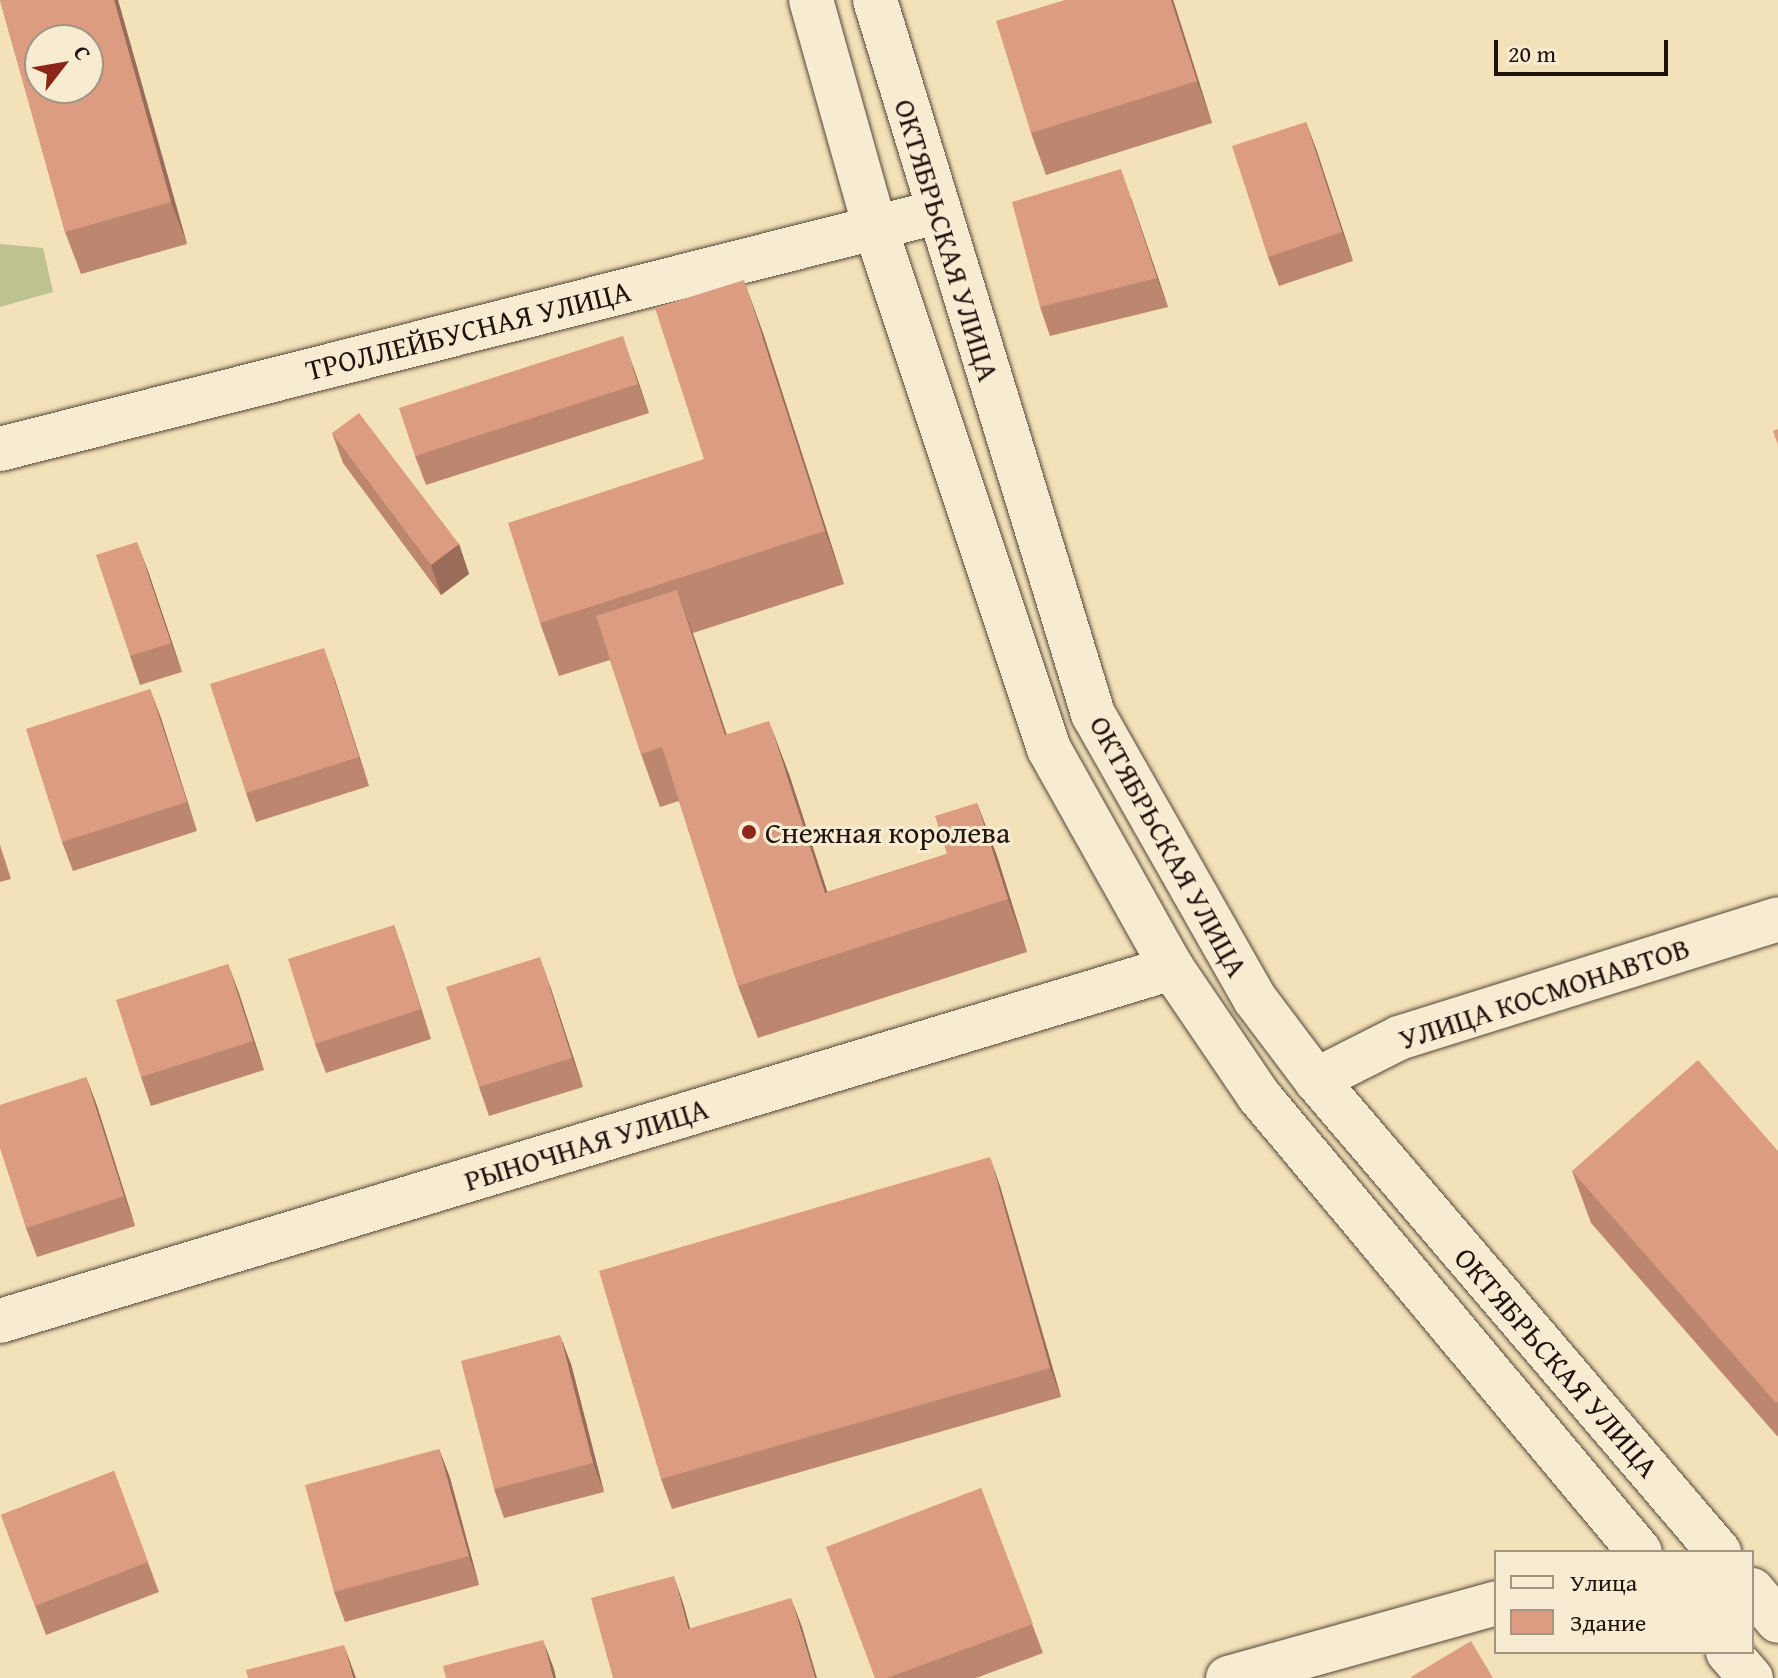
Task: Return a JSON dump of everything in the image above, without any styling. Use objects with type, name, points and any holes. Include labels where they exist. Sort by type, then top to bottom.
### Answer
[{"type":"main road","name":"ОКТЯБРЬСКАЯ УЛИЦА","points":[[811,0],[875,227],[1049,749],[1172,968],[1259,1096],[1638,1550]]},
{"type":"main road","name":"ОКТЯБРЬСКАЯ УЛИЦА","points":[[875,0],[937,212],[1093,714],[1255,999],[1316,1080],[1717,1550]]},
{"type":"main road","name":"ТРОЛЛЕЙБУСНАЯ УЛИЦА","points":[[0,449],[937,212]]},
{"type":"main road","name":"УЛИЦА КОСМОНАВТОВ","points":[[1316,1080],[1399,1038],[1778,919]]},
{"type":"main road","name":"РЫНОЧНАЯ УЛИЦА","points":[[0,1321],[1172,968]]},
{"type":"main road","points":[[1754,1592],[1778,1621]]},
{"type":"main road","points":[[1228,1678],[1494,1604]]},
{"type":"main road","points":[[1730,1654],[1751,1678]]},
{"type":"green space","points":[[0,244],[43,248],[53,292],[0,307]]},
{"type":"building","points":[[0,0],[114,0],[171,202],[65,232],[29,104],[104,104],[104,24],[24,24],[24,86]]},
{"type":"building","points":[[1065,0],[1171,0],[1197,81],[1031,133],[996,21]]},
{"type":"building","points":[[1306,122],[1342,232],[1268,257],[1232,146]]},
{"type":"building","points":[[1121,169],[1157,278],[1040,307],[1012,202]]},
{"type":"building","points":[[744,280],[825,531],[540,623],[508,523],[704,459],[655,308]]},
{"type":"building","points":[[623,336],[638,384],[415,456],[399,408]]},
{"type":"building","points":[[359,413],[459,544],[431,565],[332,433]]},
{"type":"building","points":[[137,542],[171,643],[130,656],[96,555]]},
{"type":"building","name":"Снежная королева","points":[[677,590],[725,735],[769,721],[825,893],[947,854],[935,816],[977,803],[1008,899],[738,986],[662,747],[641,754],[596,616]]},
{"type":"building","points":[[324,648],[359,757],[246,793],[210,684]]},
{"type":"building","points":[[150,689],[187,802],[62,842],[26,729]]},
{"type":"building","points":[[394,925],[421,1009],[315,1044],[288,959]]},
{"type":"building","points":[[540,957],[572,1058],[479,1087],[446,987]]},
{"type":"building","points":[[228,964],[253,1041],[141,1077],[116,1000]]},
{"type":"building","points":[[1698,1060],[1778,1151],[1776,1403],[1572,1171]]},
{"type":"building","points":[[86,1077],[124,1196],[26,1228],[0,1148],[0,1105]]},
{"type":"building","points":[[990,1157],[1050,1368],[661,1479],[599,1271]]},
{"type":"building","points":[[560,1335],[593,1463],[494,1489],[461,1361]]},
{"type":"building","points":[[439,1449],[469,1556],[334,1592],[305,1485]]},
{"type":"building","points":[[114,1471],[148,1562],[35,1606],[1,1515]]},
{"type":"building","points":[[981,1488],[1033,1624],[887,1678],[875,1678],[826,1547]]},
{"type":"building","points":[[674,1576],[688,1629],[791,1598],[815,1678],[613,1678],[591,1598]]},
{"type":"building","points":[[543,1640],[553,1678],[446,1678],[443,1666]]},
{"type":"building","points":[[1471,1641],[1493,1678],[1411,1677]]},
{"type":"building","points":[[344,1645],[353,1678],[248,1678],[246,1670]]},
{"type":"place","name":"Снежная королева","points":[[749,832]]}]
